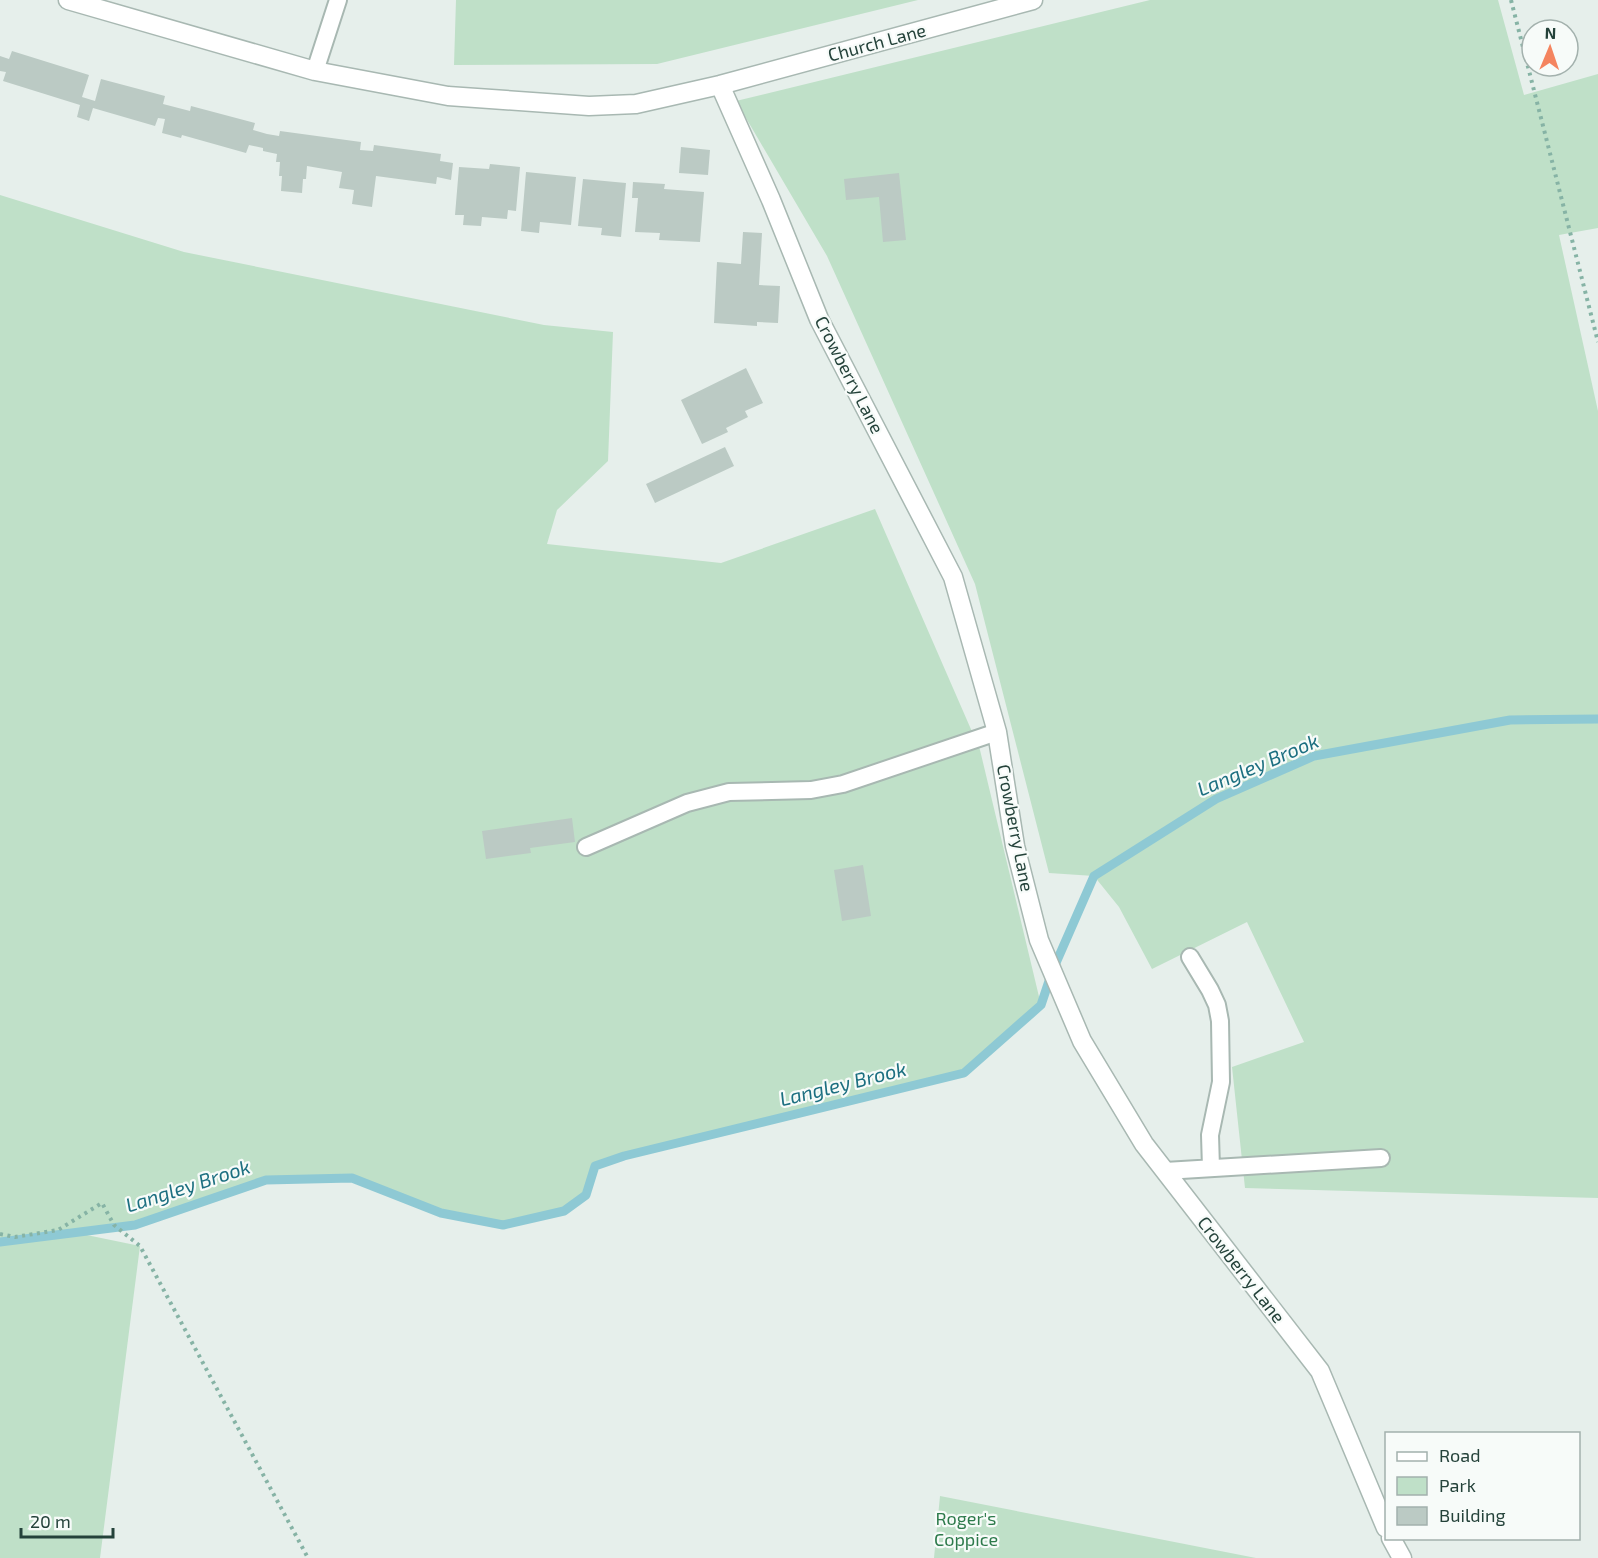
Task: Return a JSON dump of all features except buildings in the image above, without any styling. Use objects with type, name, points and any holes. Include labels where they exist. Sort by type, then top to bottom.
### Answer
[{"type":"street","name":"Church Lane","points":[[68,0],[315,71],[448,96],[590,106],[636,104],[720,85],[1033,0]]},
{"type":"street","name":"Crowberry Lane","points":[[720,85],[771,200],[819,319],[953,577],[997,732],[1015,846],[1039,940],[1082,1041],[1144,1144],[1320,1371],[1385,1526]]},
{"type":"street","points":[[1392,1540],[1402,1558]]},
{"type":"lane","points":[[315,71],[338,0]]},
{"type":"lane","points":[[585,847],[687,803],[729,792],[811,790],[843,784],[997,732]]},
{"type":"lane","points":[[1190,957],[1210,990],[1217,1005],[1220,1021],[1221,1082],[1210,1135],[1211,1168]]},
{"type":"lane","points":[[1166,1171],[1381,1158]]},
{"type":"path","points":[[1511,0],[1598,342]]},
{"type":"path","points":[[0,1234],[15,1237],[58,1230],[102,1203],[114,1225],[140,1246],[308,1558]]},
{"type":"green space","points":[[456,0],[918,0],[657,64],[454,65]]},
{"type":"green space","points":[[1150,0],[1498,0],[1524,95],[1598,74],[1598,228],[1559,235],[1598,411],[1598,1198],[1245,1188],[1232,1067],[1304,1042],[1247,922],[1152,969],[1119,907],[1094,876],[1049,873],[975,584],[827,256],[736,101]]},
{"type":"green space","points":[[0,195],[184,252],[544,325],[613,332],[608,461],[557,510],[547,544],[721,563],[875,509],[980,750],[1041,1005],[964,1073],[595,1166],[586,1195],[564,1211],[503,1225],[441,1213],[352,1178],[266,1180],[135,1225],[114,1225],[72,1232],[140,1246],[100,1558],[0,1558]]},
{"type":"green space","name":"Roger's Coppice","points":[[940,1496],[1256,1558],[934,1558]]},
{"type":"waterway","name":"Langley Brook","points":[[0,1242],[135,1225],[266,1180],[352,1178],[441,1213],[503,1225],[564,1211],[586,1195],[595,1166],[624,1156],[964,1073],[1041,1005],[1052,972],[1094,876],[1216,799],[1314,756],[1510,720],[1598,719]]}]
